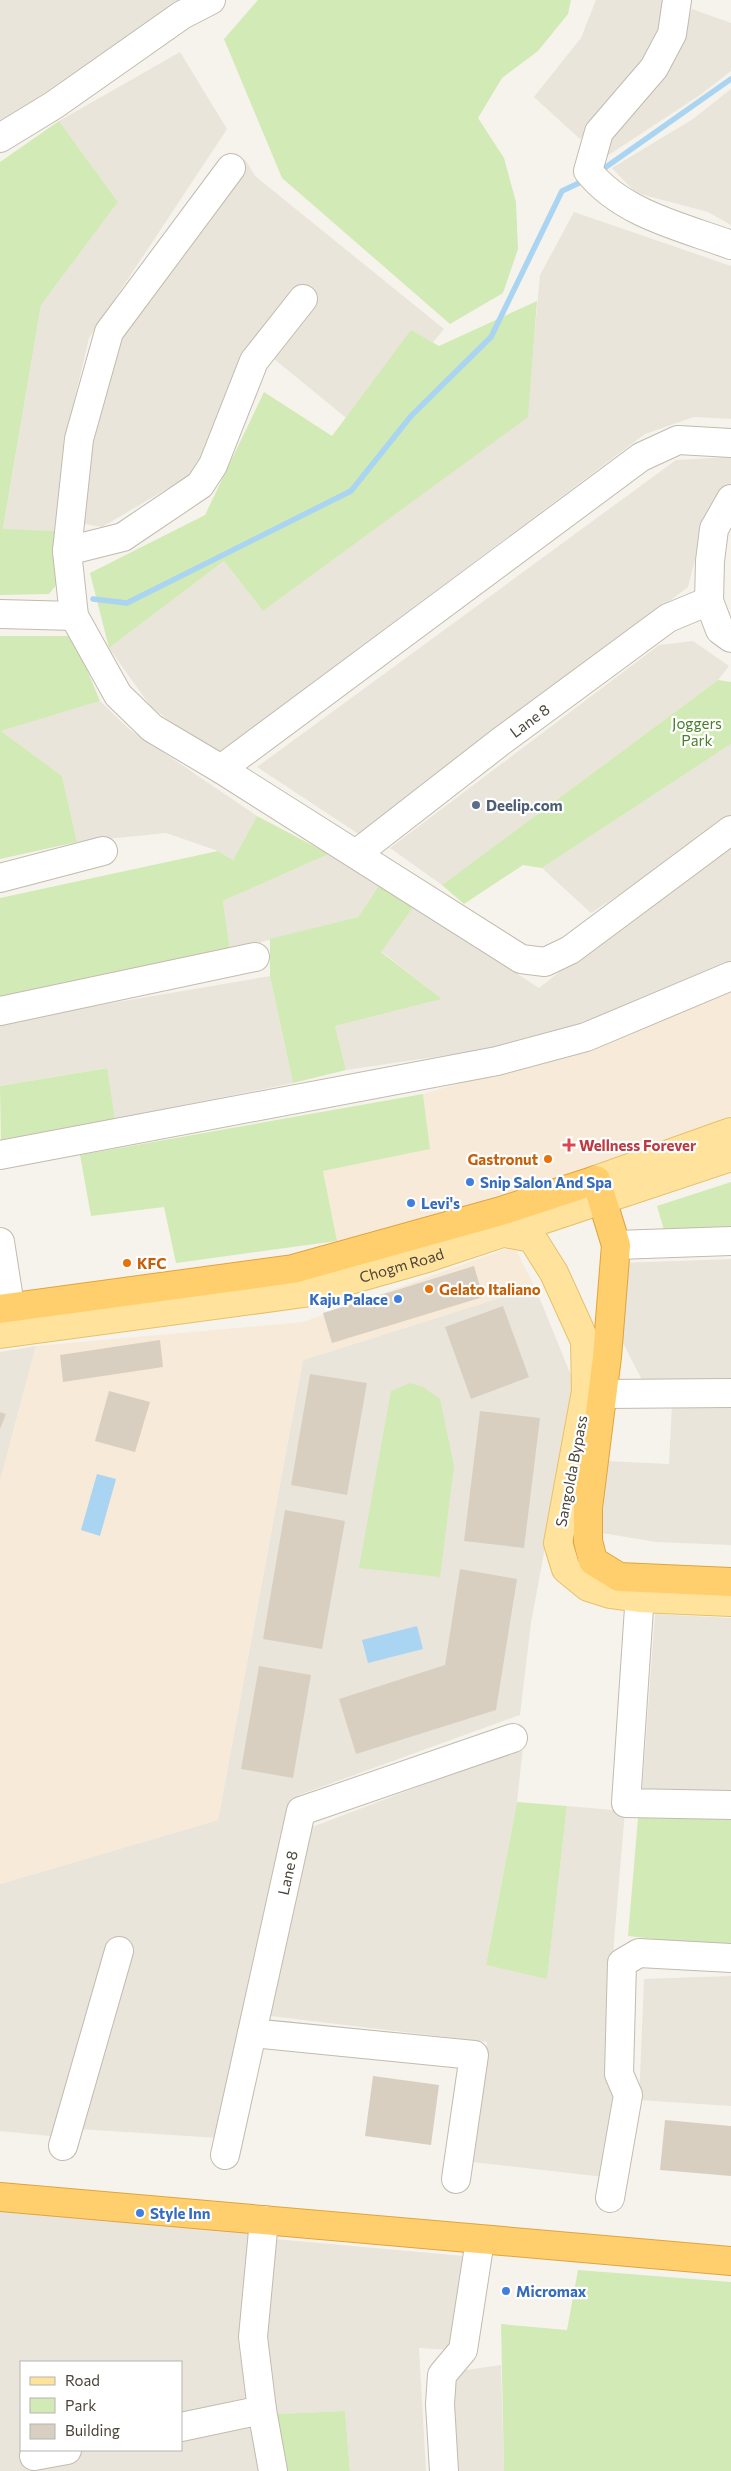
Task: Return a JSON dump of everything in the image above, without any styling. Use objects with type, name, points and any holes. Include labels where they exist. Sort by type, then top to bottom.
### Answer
[{"type":"highway","name":"Sangolda Bypass","points":[[600,1190],[616,1245],[603,1394],[588,1508],[588,1541],[593,1561],[640,1588],[731,1582]]},
{"type":"highway","name":"Chogm Road","points":[[6,1320],[293,1269],[501,1211],[600,1190]]},
{"type":"highway","points":[[0,2197],[731,2261]]},
{"type":"main road","name":"Chogm Road","points":[[6,1320],[304,1293],[428,1258],[506,1232],[731,1132]]},
{"type":"main road","name":"Chogm Road","points":[[600,1190],[731,1157]]},
{"type":"main road","name":"Sangolda Bypass","points":[[506,1232],[532,1238],[554,1273],[585,1341],[586,1391],[558,1543],[566,1569],[588,1587],[610,1594],[640,1588],[731,1602]]},
{"type":"street","points":[[0,138],[54,104],[182,15],[212,0]]},
{"type":"street","points":[[677,0],[672,34],[654,68],[599,132],[588,171],[598,184],[644,214],[731,245]]},
{"type":"street","points":[[231,168],[109,332],[79,439],[67,551],[74,616],[118,695],[152,728],[221,769],[521,959],[545,962],[570,950],[731,830]]},
{"type":"street","points":[[67,551],[123,537],[200,485],[213,465],[254,361],[304,299]]},
{"type":"street","points":[[221,769],[641,457],[678,440],[731,443]]},
{"type":"street","points":[[731,500],[714,528],[710,561],[709,600],[720,630],[731,638]]},
{"type":"street","name":"Lane 8","points":[[356,854],[508,736],[668,618],[709,600]]},
{"type":"street","points":[[0,614],[74,616]]},
{"type":"street","points":[[0,878],[104,851]]},
{"type":"street","points":[[0,1011],[255,957]]},
{"type":"street","points":[[0,1155],[497,1061],[586,1037],[731,976]]},
{"type":"street","points":[[616,1245],[731,1241]]},
{"type":"street","points":[[0,1242],[6,1320]]},
{"type":"street","points":[[603,1394],[731,1392]]},
{"type":"street","points":[[640,1588],[626,1803],[731,1805]]},
{"type":"street","name":"Lane 8","points":[[225,2155],[301,1811],[513,1738]]},
{"type":"street","points":[[63,2146],[120,1951]]},
{"type":"street","points":[[610,2198],[628,2095],[619,2074],[622,1962],[638,1954],[731,1958]]},
{"type":"street","points":[[252,2033],[474,2055],[456,2179]]},
{"type":"street","points":[[264,2220],[254,2337],[262,2410],[273,2471]]},
{"type":"street","points":[[444,2471],[440,2404],[442,2375],[463,2350],[480,2240]]},
{"type":"street","points":[[182,2426],[262,2410]]},
{"type":"street","points":[[34,2456],[62,2451]]},
{"type":"shaded area","points":[[0,0],[182,0],[0,123]]},
{"type":"shaded area","points":[[596,0],[667,0],[658,41],[633,81],[580,139],[534,97],[581,38]]},
{"type":"shaded area","points":[[692,9],[731,23],[731,71],[700,95],[601,160],[605,142],[677,51]]},
{"type":"shaded area","points":[[180,52],[227,129],[89,338],[66,436],[56,531],[3,530],[41,305],[118,202],[59,121]]},
{"type":"shaded area","points":[[731,89],[731,225],[708,212],[636,193],[612,168],[693,119]]},
{"type":"shaded area","points":[[245,159],[255,176],[444,329],[361,430],[257,345],[199,470],[102,527],[80,523],[89,429],[118,336]]},
{"type":"shaded area","points":[[574,212],[731,266],[731,419],[694,417],[645,434],[217,755],[151,707],[109,648],[224,561],[263,611],[527,417],[540,275]]},
{"type":"shaded area","points":[[731,457],[731,490],[705,520],[688,587],[360,835],[257,767],[676,460]]},
{"type":"shaded area","points":[[693,641],[729,666],[718,680],[442,885],[390,848],[659,645]]},
{"type":"shaded area","points":[[100,701],[129,729],[257,816],[233,860],[218,851],[166,833],[77,842],[62,776],[1,731]]},
{"type":"shaded area","points":[[731,744],[731,821],[591,913],[542,868]]},
{"type":"shaded area","points":[[731,846],[731,961],[544,1041],[346,1070],[335,1026],[442,999],[381,951],[414,906],[539,988],[672,883]]},
{"type":"shaded area","points":[[329,854],[380,884],[358,917],[230,950],[223,901]]},
{"type":"shaded area","points":[[270,976],[293,1083],[115,1119],[106,1068],[0,1086],[0,1022]]},
{"type":"shaded area","points":[[731,992],[731,1116],[571,1175],[337,1241],[323,1171],[430,1149],[423,1094],[532,1062]]},
{"type":"shaded area","points":[[514,1246],[535,1287],[303,1360],[218,1820],[0,1884],[0,1481],[36,1346],[303,1322]]},
{"type":"shaded area","points":[[731,1259],[731,1383],[643,1382],[621,1339],[620,1263]]},
{"type":"shaded area","points":[[535,1287],[575,1385],[531,1623],[520,1715],[299,1795],[219,2138],[79,2129],[60,2137],[0,2131],[0,1884],[218,1820],[303,1360]]},
{"type":"shaded area","points":[[36,1346],[0,1481],[0,1352]]},
{"type":"shaded area","points":[[731,1402],[731,1545],[656,1542],[602,1533],[606,1461],[669,1464],[672,1405]]},
{"type":"shaded area","points":[[655,1614],[731,1618],[731,1791],[642,1791]]},
{"type":"shaded area","points":[[523,1747],[517,1802],[486,1965],[547,1978],[567,1806],[625,1811],[614,1941],[609,2072],[620,2094],[604,2177],[472,2162],[487,2042],[270,2016],[312,1827]]},
{"type":"shaded area","points":[[731,1976],[731,2106],[639,2100],[644,1979]]},
{"type":"shaded area","points":[[0,2210],[250,2230],[238,2340],[258,2471],[0,2471]]},
{"type":"shaded area","points":[[275,2239],[464,2256],[451,2350],[419,2348],[426,2471],[350,2471],[345,2411],[276,2414],[267,2336]]},
{"type":"shaded area","points":[[501,2365],[504,2471],[451,2471],[445,2373]]},
{"type":"green space","points":[[258,0],[571,0],[568,14],[538,51],[502,78],[478,118],[504,158],[516,202],[518,249],[503,293],[450,324],[282,178],[224,39]]},
{"type":"green space","points":[[59,121],[118,202],[41,305],[3,529],[56,531],[57,584],[49,594],[0,595],[0,162]]},
{"type":"green space","points":[[537,301],[528,417],[263,611],[224,561],[109,648],[90,573],[205,515],[264,392],[332,436],[411,330],[439,346]]},
{"type":"green space","points":[[0,636],[73,636],[100,701],[1,731],[62,776],[77,842],[0,859]]},
{"type":"green space","name":"Joggers Park","points":[[718,680],[731,682],[731,744],[542,868],[523,865],[464,904],[442,885]]},
{"type":"green space","points":[[257,816],[329,854],[223,901],[230,950],[0,999],[0,898],[218,851],[233,860]]},
{"type":"green space","points":[[380,884],[414,906],[381,952],[442,999],[335,1026],[346,1070],[293,1083],[270,976],[270,939],[358,917]]},
{"type":"green space","points":[[107,1068],[115,1119],[1,1142],[0,1086]]},
{"type":"green space","points":[[423,1094],[430,1149],[323,1171],[337,1241],[176,1263],[164,1207],[91,1216],[80,1155]]},
{"type":"green space","points":[[731,1182],[731,1230],[664,1230],[657,1206]]},
{"type":"green space","points":[[410,1383],[423,1387],[440,1399],[454,1466],[440,1577],[359,1568],[391,1391]]},
{"type":"green space","points":[[517,1802],[567,1806],[547,1979],[486,1965]]},
{"type":"green space","points":[[638,1818],[731,1819],[731,1948],[628,1936]]},
{"type":"green space","points":[[578,2270],[731,2282],[731,2471],[504,2471],[501,2324],[567,2330]]},
{"type":"green space","points":[[345,2411],[350,2471],[284,2471],[276,2414]]},
{"type":"water","points":[[97,1474],[116,1479],[100,1536],[81,1530]]},
{"type":"water","points":[[417,1626],[423,1649],[368,1663],[362,1640]]},
{"type":"building","points":[[474,1266],[483,1297],[332,1343],[323,1313]]},
{"type":"building","points":[[503,1306],[529,1377],[471,1399],[445,1327]]},
{"type":"building","points":[[160,1340],[163,1367],[63,1382],[60,1355]]},
{"type":"building","points":[[310,1374],[367,1383],[347,1495],[291,1485]]},
{"type":"building","points":[[109,1391],[150,1402],[135,1452],[95,1441]]},
{"type":"building","points":[[480,1411],[540,1418],[524,1548],[464,1541]]},
{"type":"building","points":[[0,1412],[6,1414],[0,1429]]},
{"type":"building","points":[[285,1510],[345,1521],[322,1649],[263,1639]]},
{"type":"building","points":[[460,1569],[517,1579],[496,1710],[356,1754],[339,1699],[445,1665]]},
{"type":"building","points":[[259,1666],[311,1675],[293,1778],[241,1769]]},
{"type":"building","points":[[373,2076],[439,2085],[431,2145],[365,2136]]},
{"type":"building","points":[[665,2120],[731,2126],[731,2176],[660,2170]]},
{"type":"waterway","points":[[606,167],[731,79]]},
{"type":"waterway","points":[[93,599],[127,603],[351,491],[411,416],[491,337],[562,191],[579,183]]},
{"type":"place","name":"Deelip.com","points":[[476,805]]},
{"type":"place","name":"Wellness Forever","points":[[569,1145]]},
{"type":"place","name":"Gastronut","points":[[548,1159]]},
{"type":"place","name":"Snip Salon And Spa","points":[[470,1182]]},
{"type":"place","name":"Levi's","points":[[411,1203]]},
{"type":"place","name":"KFC","points":[[127,1263]]},
{"type":"place","name":"Gelato Italiano","points":[[429,1289]]},
{"type":"place","name":"Kaju Palace","points":[[398,1299]]},
{"type":"place","name":"Style Inn","points":[[140,2213]]},
{"type":"place","name":"Micromax","points":[[506,2291]]}]
